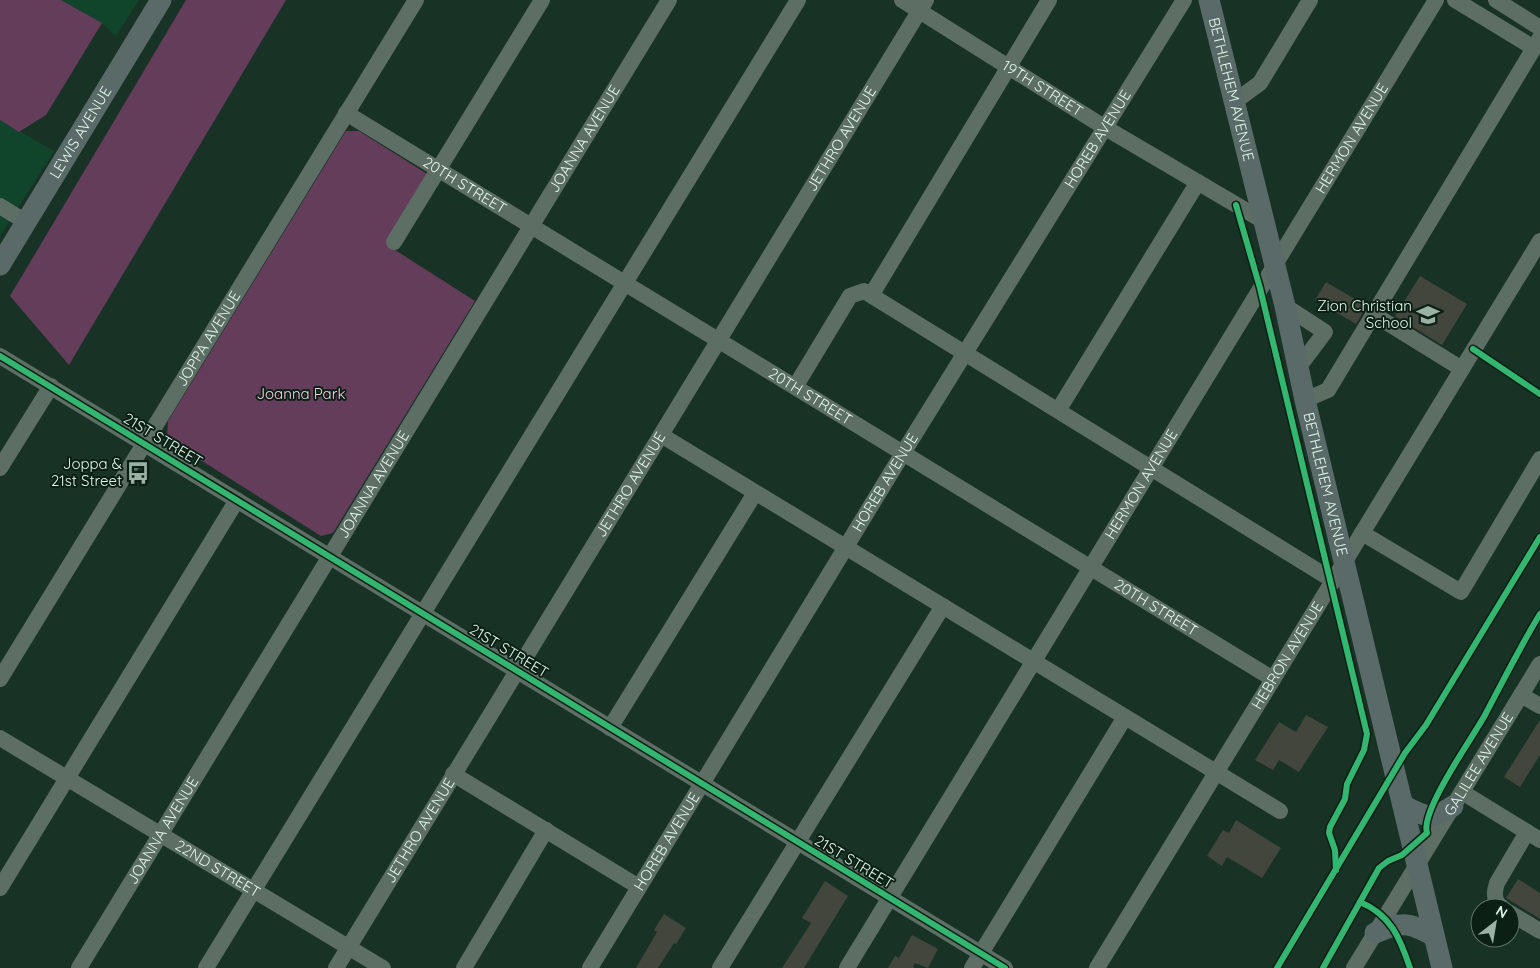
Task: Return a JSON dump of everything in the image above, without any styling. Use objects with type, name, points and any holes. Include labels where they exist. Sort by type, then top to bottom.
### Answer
[{"type":"main road","name":"LEWIS AVENUE","points":[[0,265],[161,0]]},
{"type":"main road","name":"BETHLEHEM AVENUE","points":[[1209,0],[1273,266],[1285,306],[1305,400],[1442,968]]},
{"type":"main road","points":[[1403,805],[1426,816],[1437,817],[1457,799]]},
{"type":"main road","points":[[1375,934],[1403,923],[1412,925],[1434,936]]},
{"type":"street","name":"JOPPA AVENUE","points":[[0,679],[416,0]]},
{"type":"street","points":[[394,242],[432,178],[440,170],[542,0]]},
{"type":"street","name":"JOANNA AVENUE","points":[[79,968],[669,0]]},
{"type":"street","points":[[206,968],[798,0]]},
{"type":"street","name":"19TH STREET","points":[[902,0],[923,5],[1009,67],[1104,127],[1262,220]]},
{"type":"street","points":[[872,294],[1049,0]]},
{"type":"street","name":"HOREB AVENUE","points":[[590,968],[903,453],[1184,0]]},
{"type":"street","points":[[1234,102],[1260,83],[1310,0]]},
{"type":"street","name":"HERMON AVENUE","points":[[847,968],[1436,0]]},
{"type":"street","points":[[1305,400],[1328,390],[1537,43],[1456,0]]},
{"type":"street","points":[[1496,0],[1540,28]]},
{"type":"street","name":"JETHRO AVENUE","points":[[336,968],[923,5]]},
{"type":"street","name":"20TH STREET","points":[[346,113],[1273,679]]},
{"type":"street","points":[[1059,409],[1198,182]]},
{"type":"street","points":[[0,206],[26,222]]},
{"type":"street","name":"HEBRON AVENUE","points":[[1097,968],[1540,241]]},
{"type":"street","points":[[795,387],[852,294],[864,291],[872,294],[1059,409],[1334,581]]},
{"type":"street","points":[[1285,306],[1325,332],[1298,368]]},
{"type":"street","points":[[1373,314],[1462,369]]},
{"type":"street","name":"21ST STREET","points":[[0,356],[889,898],[977,961],[1005,968]]},
{"type":"street","points":[[0,468],[51,386]]},
{"type":"street","points":[[662,435],[1280,811]]},
{"type":"street","points":[[1362,533],[1461,592],[1540,459]]},
{"type":"street","points":[[610,728],[756,493]]},
{"type":"street","points":[[0,888],[237,500]]},
{"type":"street","points":[[720,968],[942,606]]},
{"type":"street","name":"GALILEE AVENUE","points":[[1354,968],[1540,664]]},
{"type":"street","points":[[1521,695],[1540,706]]},
{"type":"street","points":[[977,961],[1125,717]]},
{"type":"street","name":"22ND STREET","points":[[0,738],[383,968]]},
{"type":"street","points":[[453,774],[639,887]]},
{"type":"street","points":[[1457,799],[1534,836],[1497,883],[1494,891],[1496,898]]},
{"type":"street","points":[[464,968],[546,830]]},
{"type":"street","points":[[1520,919],[1540,931]]},
{"type":"shaded area","points":[[61,0],[139,0],[116,36],[102,23]]},
{"type":"shaded area","points":[[0,120],[54,151],[0,236]]},
{"type":"green space","points":[[0,0],[61,0],[102,23],[46,115],[19,132],[0,120]]},
{"type":"green space","points":[[186,0],[286,0],[69,365],[10,296]]},
{"type":"green space","name":"Joanna Park","points":[[346,131],[359,131],[432,177],[392,248],[475,301],[333,533],[321,536],[167,439],[168,421]]},
{"type":"building","points":[[1420,276],[1467,304],[1442,345],[1395,316]]},
{"type":"building","points":[[1326,282],[1367,306],[1356,324],[1315,300]]},
{"type":"building","points":[[1306,715],[1328,727],[1299,772],[1279,760],[1273,770],[1255,760],[1279,722],[1296,732]]},
{"type":"building","points":[[1540,720],[1540,755],[1520,787],[1504,777]]},
{"type":"building","points":[[1236,820],[1281,848],[1262,878],[1227,857],[1222,866],[1207,856],[1223,830],[1229,833]]},
{"type":"building","points":[[1518,879],[1540,893],[1540,919],[1520,907],[1520,898],[1506,898]]},
{"type":"building","points":[[825,881],[848,896],[804,968],[782,968],[811,923],[802,918]]},
{"type":"building","points":[[664,914],[686,928],[658,968],[636,968],[657,932],[654,930]]},
{"type":"building","points":[[912,935],[938,949],[928,968],[915,963],[913,967],[915,968],[888,968],[895,956],[899,958]]},
{"type":"cycle path","points":[[1236,205],[1260,288],[1367,734],[1364,750],[1347,784],[1345,799],[1330,827],[1329,833],[1335,850],[1336,870]]},
{"type":"cycle path","points":[[1473,349],[1540,394]]},
{"type":"cycle path","points":[[0,356],[1005,968]]},
{"type":"cycle path","points":[[1277,968],[1405,753],[1426,725],[1540,537]]},
{"type":"cycle path","points":[[1323,968],[1379,868],[1388,861],[1402,855],[1427,833],[1427,823],[1431,808],[1439,792],[1485,715],[1540,614]]},
{"type":"cycle path","points":[[1360,902],[1371,907],[1387,921],[1398,937],[1410,968]]},
{"type":"place","name":"Zion Christian School","points":[[1428,315]]},
{"type":"place","name":"Joppa & 21st Street","points":[[138,473]]}]
